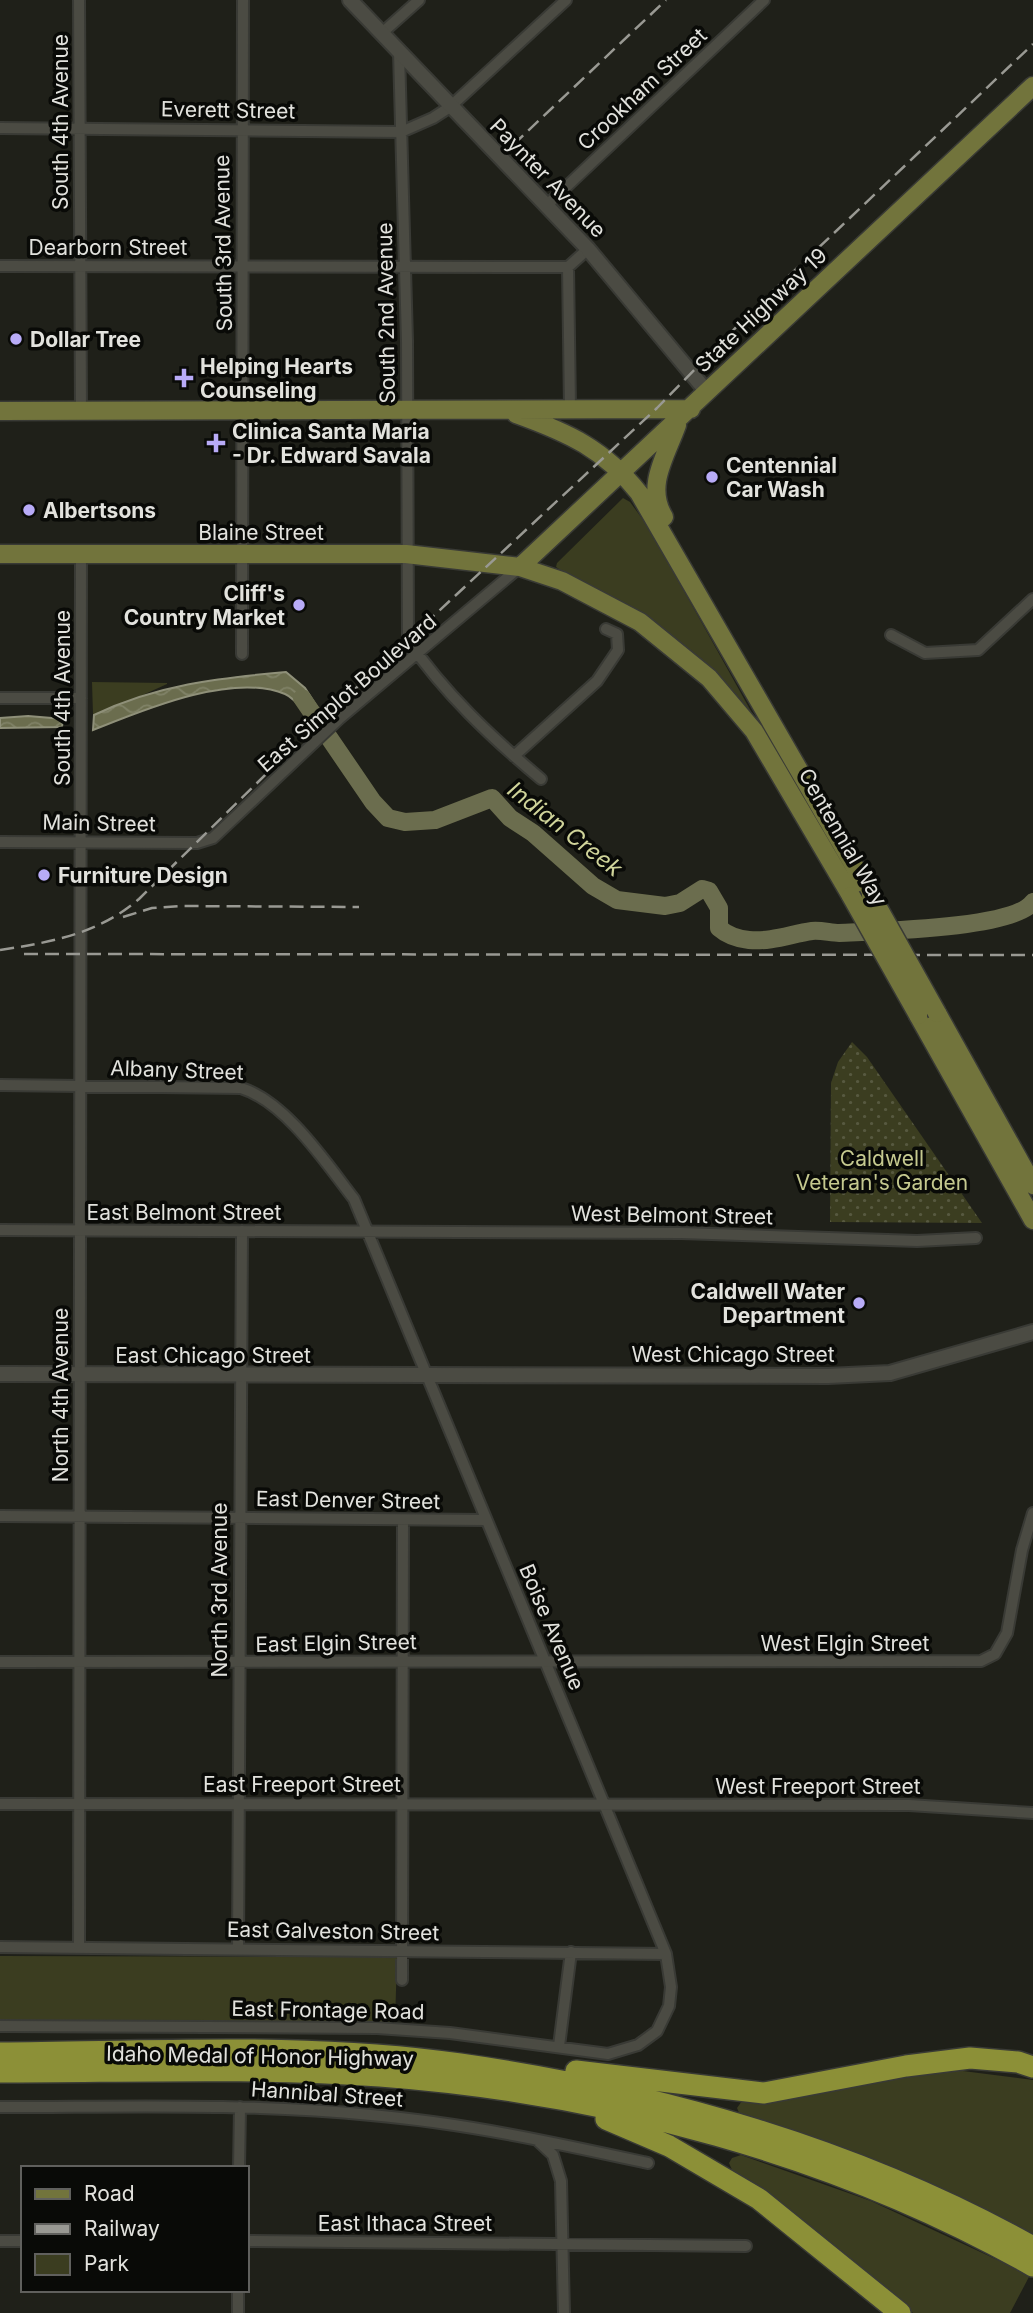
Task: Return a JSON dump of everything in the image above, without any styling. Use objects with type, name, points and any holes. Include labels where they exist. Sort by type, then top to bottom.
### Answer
[{"type":"highway","name":"Idaho Medal of Honor Highway","points":[[0,2053],[266,2052],[362,2055],[459,2063],[636,2097],[770,2135],[857,2165],[933,2197],[1033,2247]]},
{"type":"highway","points":[[459,2063],[504,2062],[668,2085],[764,2093],[906,2066],[970,2058],[1018,2062],[1033,2067]]},
{"type":"highway","points":[[0,2072],[306,2073],[468,2085],[569,2101],[740,2142],[854,2182],[937,2216],[1033,2266]]},
{"type":"highway","points":[[569,2101],[714,2170],[759,2199],[900,2313]]},
{"type":"main road","name":"State Highway 19","points":[[520,567],[1033,86]]},
{"type":"main road","points":[[0,411],[407,412],[570,408],[685,415],[657,475],[655,496],[659,509],[740,652],[746,678]]},
{"type":"main road","name":"Centennial Way","points":[[507,410],[576,438],[605,456],[623,473],[649,507],[1033,1185]]},
{"type":"main road","name":"Blaine Street","points":[[0,554],[407,554],[520,567]]},
{"type":"main road","name":"Centennial Way","points":[[520,567],[562,582],[640,622],[709,678],[754,731],[851,896],[1033,1220]]},
{"type":"street","name":"South 4th Avenue","points":[[79,0],[81,411]]},
{"type":"street","name":"South 3rd Avenue","points":[[242,654],[243,0]]},
{"type":"street","name":"Paynter Avenue","points":[[350,0],[588,250],[707,393]]},
{"type":"street","points":[[382,33],[419,0]]},
{"type":"street","name":"Everett Street","points":[[0,128],[241,128],[401,132],[450,107],[566,0]]},
{"type":"street","name":"Crookham Street","points":[[547,205],[764,0]]},
{"type":"street","name":"South 2nd Avenue","points":[[399,52],[406,266],[408,640],[417,654]]},
{"type":"street","points":[[570,408],[568,267],[588,250]]},
{"type":"street","name":"Dearborn Street","points":[[0,266],[568,267]]},
{"type":"street","name":"South 4th Avenue","points":[[80,842],[81,554]]},
{"type":"street","name":"East Simplot Boulevard","points":[[197,843],[213,838],[226,827],[319,736],[520,567]]},
{"type":"street","points":[[891,635],[925,653],[978,650],[1033,599]]},
{"type":"street","points":[[514,756],[597,681],[618,650],[617,634],[606,629]]},
{"type":"street","points":[[417,654],[492,737],[541,779]]},
{"type":"street","points":[[0,698],[81,698]]},
{"type":"street","name":"Main Street","points":[[0,842],[197,843]]},
{"type":"street","name":"North 4th Avenue","points":[[79,1948],[80,842]]},
{"type":"street","name":"Albany Street","points":[[0,1085],[241,1088],[255,1093],[285,1116],[330,1168],[354,1199],[368,1232]]},
{"type":"street","name":"East Belmont Street","points":[[0,1230],[368,1232]]},
{"type":"street","name":"North 3rd Avenue","points":[[239,1949],[239,1376],[242,1231]]},
{"type":"street","name":"West Belmont Street","points":[[368,1232],[681,1233],[917,1241],[976,1238]]},
{"type":"street","name":"Boise Avenue","points":[[368,1232],[666,1954],[671,1987],[669,2006],[657,2031],[649,2037]]},
{"type":"street","name":"West Chicago Street","points":[[426,1375],[828,1376],[890,1373],[1033,1332]]},
{"type":"street","name":"East Chicago Street","points":[[0,1374],[426,1375]]},
{"type":"street","name":"West Elgin Street","points":[[547,1663],[981,1661],[995,1654],[1007,1633],[1022,1549],[1033,1513]]},
{"type":"street","name":"East Denver Street","points":[[0,1516],[486,1520]]},
{"type":"street","points":[[402,1980],[403,1520]]},
{"type":"street","name":"East Elgin Street","points":[[0,1662],[547,1663]]},
{"type":"street","name":"East Freeport Street","points":[[0,1804],[603,1803]]},
{"type":"street","name":"West Freeport Street","points":[[603,1803],[909,1805],[1033,1813]]},
{"type":"street","name":"East Galveston Street","points":[[0,1947],[666,1954]]},
{"type":"street","points":[[559,2046],[571,1952]]},
{"type":"street","name":"East Frontage Road","points":[[0,2026],[377,2028],[450,2033],[608,2054],[638,2045],[649,2037]]},
{"type":"street","name":"Hannibal Street","points":[[0,2107],[240,2107],[371,2115],[477,2128],[648,2163]]},
{"type":"street","points":[[239,2166],[240,2107]]},
{"type":"street","points":[[536,2139],[553,2155],[561,2181],[564,2313]]},
{"type":"street","points":[[0,2241],[21,2241]]},
{"type":"street","name":"East Ithaca Street","points":[[248,2241],[563,2242],[746,2246]]},
{"type":"street","points":[[238,2292],[238,2313]]},
{"type":"green space","points":[[623,498],[630,502],[649,528],[757,722],[714,676],[651,621],[556,567]]},
{"type":"green space","points":[[92,682],[167,684],[101,714],[93,715]]},
{"type":"green space","name":"Caldwell Veteran's Garden","points":[[852,1042],[867,1057],[982,1223],[830,1222],[831,1083],[838,1062]]},
{"type":"green space","points":[[0,1956],[397,1957],[395,2023],[0,2020]]},
{"type":"green space","points":[[955,2070],[1033,2080],[1033,2239],[740,2115],[737,2108],[742,2101]]},
{"type":"green space","points":[[741,2155],[871,2201],[1030,2275],[1010,2313],[913,2313],[812,2230],[732,2170],[729,2163],[732,2158]]},
{"type":"water","points":[[286,672],[305,688],[321,713],[312,720],[285,694],[264,688],[240,688],[188,696],[93,730],[94,715],[141,696],[212,680]]},
{"type":"water","points":[[28,716],[63,719],[62,727],[0,728],[0,718]]},
{"type":"waterway","name":"Indian Creek","points":[[302,698],[373,802],[388,818],[405,822],[435,820],[492,798],[510,818],[533,833],[593,886],[617,900],[665,906],[680,903],[702,889],[709,891],[719,908],[719,928],[737,938],[757,940],[812,931],[839,933],[943,927],[1000,918],[1020,911],[1033,902]]},
{"type":"railway","points":[[513,145],[666,0]]},
{"type":"railway","points":[[0,950],[74,935],[107,921],[139,899],[312,729],[657,408],[753,310],[1033,44]]},
{"type":"railway","points":[[123,917],[152,908],[181,906],[359,907]]},
{"type":"railway","points":[[24,954],[1033,955]]},
{"type":"place","name":"Dollar Tree","points":[[16,339]]},
{"type":"place","name":"Helping Hearts Counseling","points":[[184,378]]},
{"type":"place","name":"Clinica Santa Maria - Dr. Edward Savala","points":[[216,443]]},
{"type":"place","name":"Centennial Car Wash","points":[[712,477]]},
{"type":"place","name":"Albertsons","points":[[29,510]]},
{"type":"place","name":"Cliff's Country Market","points":[[299,605]]},
{"type":"place","name":"Furniture Design","points":[[44,875]]},
{"type":"place","name":"Caldwell Water Department","points":[[859,1303]]}]
